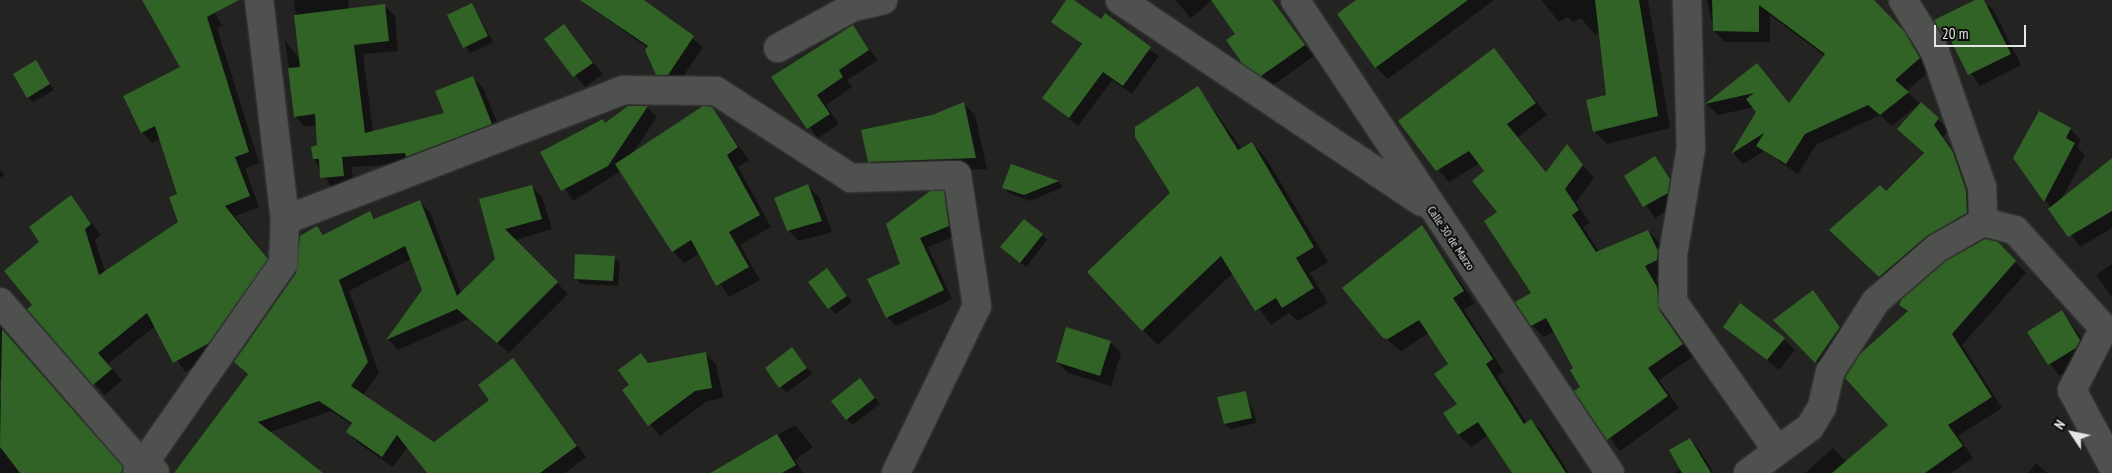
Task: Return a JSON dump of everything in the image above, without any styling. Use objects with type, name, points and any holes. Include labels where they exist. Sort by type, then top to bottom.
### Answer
[{"type":"street","points":[[0,302],[145,470],[281,269],[285,220],[259,0]]},
{"type":"street","points":[[778,48],[853,7],[883,0]]},
{"type":"street","points":[[1120,0],[1430,208]]},
{"type":"street","points":[[1686,0],[1691,148],[1672,254],[1673,302],[1778,450]]},
{"type":"street","points":[[1903,0],[1936,52],[1982,187],[1983,222]]},
{"type":"street","name":"Calle 30 de Marzo","points":[[1300,2],[1430,208],[1610,473]]},
{"type":"street","points":[[285,220],[598,96],[640,89],[716,91],[851,178],[958,175],[977,306],[896,473]]},
{"type":"street","points":[[1748,473],[1810,427],[1822,407],[1830,372],[1876,301],[1937,248],[1983,222],[2015,230],[2108,327],[2072,390],[2112,466]]},
{"type":"building","points":[[142,0],[239,0],[207,17],[249,152],[235,157],[250,196],[225,206],[268,259],[209,343],[173,363],[147,313],[98,353],[112,369],[93,385],[27,309],[32,305],[4,271],[39,242],[29,227],[71,195],[91,224],[85,229],[99,275],[178,222],[169,197],[177,194],[155,126],[141,133],[123,96],[180,67]]},
{"type":"building","points":[[580,0],[644,0],[694,36],[668,75],[656,75],[645,50],[648,46]]},
{"type":"building","points":[[1066,0],[1074,0],[1101,19],[1105,13],[1151,47],[1123,86],[1103,72],[1069,118],[1042,98],[1082,44],[1051,22]]},
{"type":"building","points":[[1211,0],[1272,0],[1305,45],[1261,76],[1242,63],[1226,40],[1235,34]]},
{"type":"building","points":[[1356,0],[1468,0],[1375,68],[1337,14]]},
{"type":"building","points":[[1595,0],[1639,0],[1658,116],[1593,132],[1586,100],[1606,95]]},
{"type":"building","points":[[1712,0],[1874,0],[1904,31],[1920,58],[1895,80],[1909,92],[1880,115],[1868,105],[1805,134],[1786,164],[1756,146],[1764,133],[1731,154],[1756,112],[1746,99],[1754,93],[1705,104],[1757,63],[1789,103],[1825,54],[1759,5],[1759,32],[1713,31]]},
{"type":"building","points":[[1975,0],[1984,0],[2011,54],[1968,75],[1948,35],[1944,37],[1934,20]]},
{"type":"building","points":[[472,3],[488,36],[463,48],[447,15]]},
{"type":"building","points":[[385,4],[389,41],[354,45],[365,133],[444,113],[435,91],[473,76],[492,124],[406,157],[405,153],[342,157],[344,176],[320,178],[319,159],[313,159],[311,147],[317,145],[315,114],[294,117],[288,68],[300,67],[294,15]]},
{"type":"building","points":[[564,24],[593,63],[573,77],[544,39]]},
{"type":"building","points":[[853,25],[869,50],[839,70],[843,77],[817,95],[830,114],[807,129],[771,77]]},
{"type":"building","points":[[1494,48],[1536,103],[1507,124],[1546,172],[1567,144],[1583,165],[1565,189],[1579,210],[1572,215],[1596,252],[1648,230],[1658,251],[1657,260],[1645,266],[1657,287],[1660,311],[1683,344],[1648,368],[1668,396],[1607,440],[1574,391],[1580,387],[1570,370],[1573,368],[1546,318],[1531,326],[1515,302],[1531,293],[1484,221],[1497,212],[1472,181],[1484,171],[1469,151],[1436,171],[1398,121]]},
{"type":"building","points":[[36,60],[50,84],[27,98],[13,74]]},
{"type":"building","points":[[1198,86],[1238,150],[1252,142],[1314,247],[1296,258],[1314,288],[1282,308],[1276,298],[1255,311],[1221,256],[1142,331],[1087,272],[1170,193],[1135,137],[1135,127]]},
{"type":"building","points":[[964,102],[976,158],[868,162],[861,130],[932,115]]},
{"type":"building","points":[[1921,102],[1939,118],[1934,125],[1953,152],[1966,190],[1967,213],[1927,236],[1879,277],[1829,230],[1880,185],[1886,191],[1924,153],[1897,129]]},
{"type":"building","points":[[628,106],[648,106],[608,166],[561,191],[540,152],[603,119],[605,123]]},
{"type":"building","points":[[703,106],[712,107],[738,147],[727,155],[760,215],[729,232],[749,267],[716,286],[691,240],[672,252],[615,164]]},
{"type":"building","points":[[2039,111],[2071,128],[2066,138],[2075,143],[2044,202],[2013,158]]},
{"type":"building","points":[[1655,156],[1670,179],[1668,193],[1643,207],[1624,176]]},
{"type":"building","points":[[2112,158],[2112,211],[2068,237],[2048,209]]},
{"type":"building","points":[[1011,164],[1059,181],[1024,195],[1002,188]]},
{"type":"building","points":[[808,184],[822,221],[787,231],[774,198]]},
{"type":"building","points":[[532,185],[542,219],[505,229],[558,282],[497,343],[457,309],[386,340],[422,290],[405,246],[339,280],[368,362],[351,386],[434,442],[489,400],[478,385],[513,358],[577,446],[540,473],[427,473],[397,435],[382,457],[346,432],[352,423],[319,401],[258,422],[323,473],[174,473],[248,374],[234,362],[296,273],[300,236],[317,226],[323,235],[370,211],[374,219],[420,200],[457,296],[495,259],[479,199]]},
{"type":"building","points":[[930,191],[944,191],[949,226],[920,238],[944,290],[886,318],[867,279],[900,264],[886,224]]},
{"type":"building","points":[[1024,219],[1043,234],[1020,263],[1000,247]]},
{"type":"building","points":[[1422,225],[1464,291],[1453,298],[1493,359],[1486,364],[1524,424],[1531,419],[1566,473],[1512,473],[1478,422],[1458,435],[1443,413],[1457,404],[1434,374],[1448,364],[1419,320],[1388,339],[1383,338],[1342,288]]},
{"type":"building","points":[[1985,239],[1998,242],[2016,261],[1952,334],[1992,397],[1948,425],[1963,446],[1925,473],[1832,473],[1888,425],[1845,378],[1860,354],[1908,311],[1899,305],[1902,299],[1946,261]]},
{"type":"building","points":[[575,254],[615,256],[613,281],[574,279]]},
{"type":"building","points":[[827,268],[847,296],[828,309],[808,282]]},
{"type":"building","points":[[1813,290],[1840,327],[1815,363],[1773,320]]},
{"type":"building","points":[[1740,303],[1785,338],[1767,360],[1723,327]]},
{"type":"building","points":[[2062,310],[2080,340],[2076,348],[2048,365],[2027,332]]},
{"type":"building","points":[[1066,327],[1111,341],[1100,376],[1056,362]]},
{"type":"building","points":[[2,329],[123,467],[121,473],[20,473],[0,447]]},
{"type":"building","points":[[792,347],[807,368],[779,388],[765,368]]},
{"type":"building","points":[[706,352],[712,388],[695,391],[648,426],[622,390],[629,385],[618,370],[641,353],[648,363]]},
{"type":"building","points":[[860,378],[875,398],[846,420],[831,401]]},
{"type":"building","points":[[1246,391],[1252,418],[1224,424],[1217,397]]},
{"type":"building","points":[[777,434],[796,465],[782,473],[710,473]]},
{"type":"building","points":[[1690,438],[1711,473],[1682,473],[1669,450]]}]
